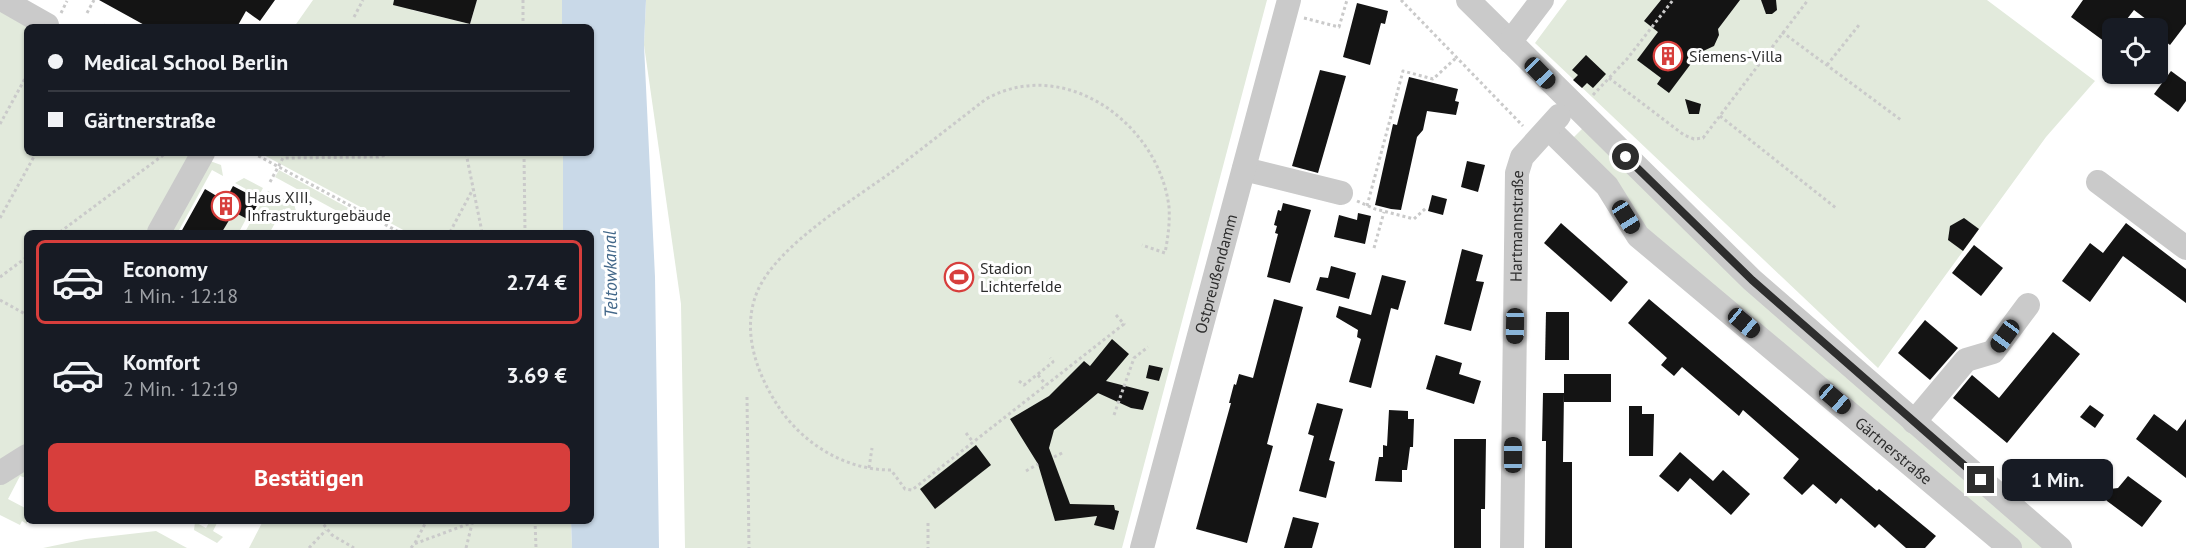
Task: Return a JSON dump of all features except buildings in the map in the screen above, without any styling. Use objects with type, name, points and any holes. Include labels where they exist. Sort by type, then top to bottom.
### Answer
[{"type":"street","points":[[3,0],[45,24]]},
{"type":"street","name":"Ostpreußendamm","points":[[1142,548],[1289,0]]},
{"type":"street","name":"Gärtnerstraße","points":[[1468,0],[1510,42],[1581,100],[1752,280],[2060,548]]},
{"type":"street","points":[[1510,42],[1542,0]]},
{"type":"street","name":"Hartmannstraße","points":[[1512,548],[1517,173],[1522,157],[1537,128],[1581,100]]},
{"type":"street","name":"Gärtnerstraße","points":[[1537,128],[1607,186],[1638,236],[2010,548]]},
{"type":"street","points":[[160,230],[201,156]]},
{"type":"street","points":[[1244,169],[1341,193]]},
{"type":"street","points":[[2098,182],[2186,248]]},
{"type":"street","points":[[1914,422],[1966,360],[1994,351],[2028,305]]},
{"type":"street","points":[[0,473],[24,458]]},
{"type":"path","points":[[87,13],[94,0]]},
{"type":"path","points":[[354,17],[363,0]]},
{"type":"path","points":[[523,0],[523,24]]},
{"type":"path","points":[[1307,19],[1339,27],[1347,0]]},
{"type":"path","points":[[1401,0],[1456,58],[1537,128]]},
{"type":"path","points":[[1581,100],[1609,78],[1668,9],[1673,0]]},
{"type":"path","points":[[1609,78],[1684,135],[1694,139],[1703,138],[1808,0]]},
{"type":"path","points":[[1827,65],[1859,25]]},
{"type":"path","points":[[1782,32],[1901,120]]},
{"type":"path","points":[[1367,206],[1403,71],[1432,79],[1456,58]]},
{"type":"path","points":[[0,124],[24,80]]},
{"type":"path","points":[[1116,315],[1124,324],[912,490],[905,489],[891,470],[869,468],[835,457],[813,444],[793,426],[780,409],[759,370],[751,345],[753,305],[758,289],[784,253],[986,99],[1017,86],[1056,85],[1081,93],[1129,126],[1145,147],[1163,186],[1168,206],[1170,230],[1166,253],[1142,245]]},
{"type":"path","points":[[1720,116],[1836,208]]},
{"type":"path","points":[[0,218],[34,156]]},
{"type":"path","points":[[63,230],[162,156]]},
{"type":"path","points":[[259,156],[395,230]]},
{"type":"path","points":[[270,182],[283,158],[382,156]]},
{"type":"path","points":[[467,156],[482,230]]},
{"type":"path","points":[[524,156],[525,230]]},
{"type":"path","points":[[451,230],[474,188]]},
{"type":"path","points":[[1341,193],[1367,206],[1414,219],[1426,208]]},
{"type":"path","points":[[1374,248],[1384,212]]},
{"type":"path","points":[[0,277],[24,259]]},
{"type":"path","points":[[0,300],[24,313]]},
{"type":"path","points":[[1114,415],[1134,358],[1148,347]]},
{"type":"path","points":[[1020,381],[1023,386],[1053,362],[1050,358]]},
{"type":"path","points":[[1038,374],[1046,385]]},
{"type":"path","points":[[747,398],[749,548]]},
{"type":"path","points":[[966,433],[973,442]]},
{"type":"path","points":[[869,468],[872,448]]},
{"type":"path","points":[[1054,457],[1064,452]]},
{"type":"path","points":[[1026,471],[1038,464]]},
{"type":"path","points":[[322,524],[326,530],[354,548]]},
{"type":"path","points":[[411,548],[425,524]]},
{"type":"path","points":[[414,544],[467,524]]},
{"type":"path","points":[[466,548],[472,524]]},
{"type":"path","points":[[535,524],[536,548]]},
{"type":"path","points":[[928,524],[928,548]]},
{"type":"path","points":[[309,548],[326,530]]},
{"type":"shaded area","points":[[313,0],[414,0],[412,10],[470,24],[296,24]]},
{"type":"shaded area","points":[[477,0],[562,0],[562,24],[470,24]]},
{"type":"shaded area","name":"Stadion Lichterfelde","points":[[646,0],[1267,0],[1122,548],[685,548],[681,304],[644,45]]},
{"type":"shaded area","points":[[1567,0],[1987,0],[2095,81],[2046,137],[1878,368],[1535,43]]},
{"type":"shaded area","points":[[0,8],[24,25],[24,156],[193,156],[153,230],[24,230],[24,449],[0,466]]},
{"type":"shaded area","points":[[1583,128],[2051,548],[2021,548],[1646,231],[1572,139]]},
{"type":"shaded area","points":[[266,156],[563,156],[563,230],[403,230]]},
{"type":"shaded area","points":[[210,161],[221,165],[223,176],[212,170],[179,230],[169,230]]},
{"type":"shaded area","points":[[279,170],[352,210],[348,217],[275,177]]},
{"type":"shaded area","points":[[244,178],[263,188],[240,230],[223,230],[246,189],[235,183]]},
{"type":"shaded area","points":[[268,191],[294,204],[296,211],[294,214],[283,209],[271,230],[246,230]]},
{"type":"shaded area","points":[[24,469],[24,477],[20,476],[8,499],[24,507],[24,522],[22,521],[20,525],[0,515],[0,484]]},
{"type":"shaded area","points":[[195,524],[206,528],[208,524],[216,524],[213,531],[223,537],[217,543],[194,530]]},
{"type":"shaded area","points":[[261,524],[571,524],[572,548],[249,548]]},
{"type":"shaded area","points":[[156,531],[187,548],[43,548],[86,539]]},
{"type":"water","name":"Teltowkanal","points":[[562,0],[646,0],[644,45],[655,277],[659,548],[572,548],[571,524],[594,524],[594,230],[563,230],[563,156],[594,156],[594,24],[562,24]]},
{"type":"place","name":"Siemens-Villa","points":[[1668,56]]},
{"type":"place","name":"Haus XIII, Infrastrukturgebäude","points":[[226,206]]},
{"type":"place","name":"Stadion Lichterfelde","points":[[959,277]]},
{"type":"route","points":[[1626,157],[1752,280],[1981,480]]}]
